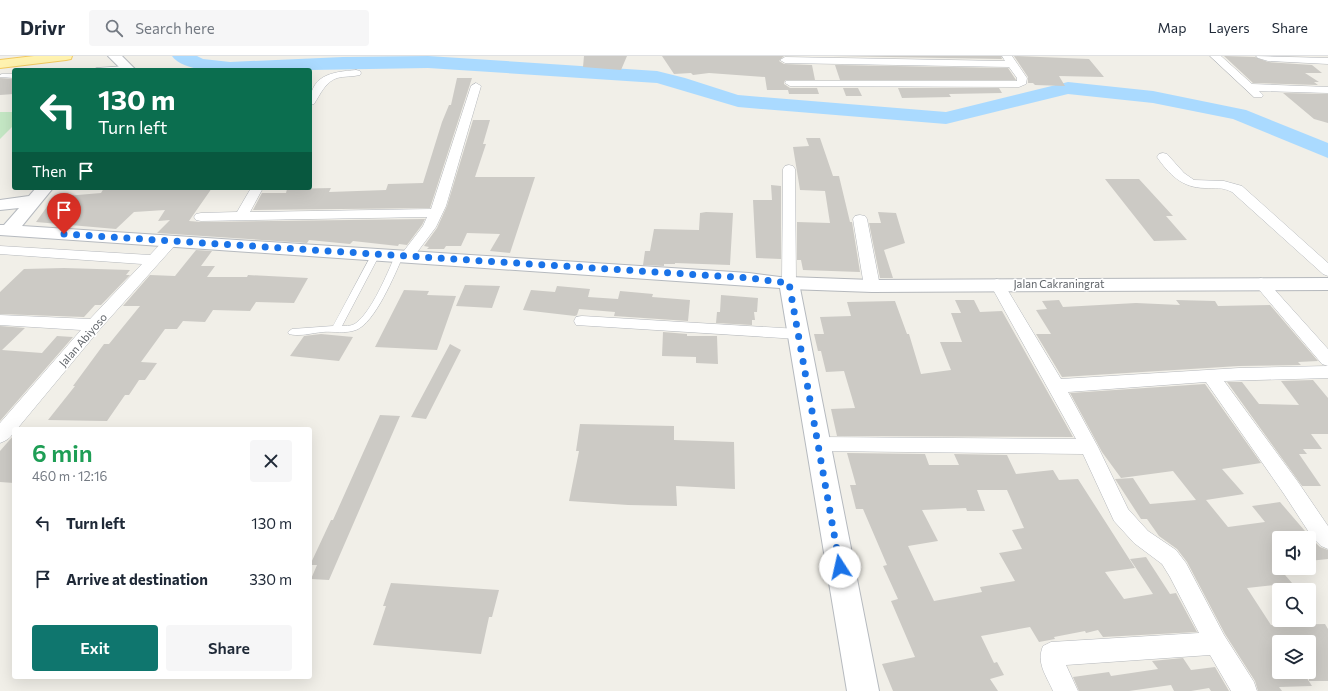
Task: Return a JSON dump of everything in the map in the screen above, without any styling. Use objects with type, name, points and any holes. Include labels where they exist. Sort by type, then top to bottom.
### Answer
[{"type":"main road","points":[[1,70],[66,56]]},
{"type":"main road","points":[[114,56],[123,62],[127,68]]},
{"type":"main road","points":[[8,235],[33,201],[43,190]]},
{"type":"main road","points":[[0,205],[33,201]]},
{"type":"main road","name":"Jalan Cakraningrat","points":[[8,235],[376,254],[749,278],[789,283],[872,286],[997,284],[1328,284]]},
{"type":"main road","points":[[789,283],[863,691]]},
{"type":"street","points":[[1216,56],[1263,99]]},
{"type":"street","points":[[1260,56],[1268,58],[1328,61]]},
{"type":"street","points":[[785,60],[830,73],[903,73],[1010,60],[1022,78],[1022,82],[1019,84],[903,73],[830,73],[790,83]]},
{"type":"street","points":[[312,99],[324,80],[334,76],[356,73]]},
{"type":"street","points":[[403,256],[429,227],[446,186],[458,141],[476,86]]},
{"type":"street","points":[[1250,87],[1328,90]]},
{"type":"street","points":[[1163,157],[1187,182],[1195,184],[1230,185],[1237,189],[1328,271]]},
{"type":"street","points":[[789,169],[789,283]]},
{"type":"street","points":[[242,217],[256,190]]},
{"type":"street","points":[[201,217],[435,213]]},
{"type":"street","points":[[860,218],[872,286]]},
{"type":"street","name":"Jalan Abiyoso","points":[[0,436],[94,325],[169,243]]},
{"type":"street","points":[[0,250],[154,260]]},
{"type":"street","points":[[997,284],[1056,386],[1089,447],[1121,515],[1141,538],[1158,548],[1169,557],[1178,570],[1216,643],[1245,691]]},
{"type":"street","points":[[1261,284],[1328,360]]},
{"type":"street","points":[[0,320],[94,325]]},
{"type":"street","points":[[582,321],[798,334]]},
{"type":"street","points":[[1056,386],[1211,376],[1328,372]]},
{"type":"street","points":[[1211,376],[1291,488],[1319,531],[1328,540]]},
{"type":"street","points":[[818,444],[1089,447]]},
{"type":"street","points":[[1066,691],[1051,660],[1051,654],[1216,643]]},
{"type":"lane","points":[[1,70],[12,75]]},
{"type":"lane","points":[[336,329],[376,254]]},
{"type":"lane","points":[[292,332],[353,329],[363,323],[403,256]]},
{"type":"green space","points":[[0,112],[12,112],[12,127],[0,139]]},
{"type":"building","points":[[584,56],[627,56],[621,70],[583,67]]},
{"type":"building","points":[[662,56],[784,56],[779,61],[784,64],[812,65],[815,80],[786,80],[784,84],[790,88],[817,88],[819,94],[789,94],[788,90],[767,90],[765,77],[709,73],[693,75],[691,73],[674,74]]},
{"type":"building","points":[[832,56],[1001,56],[1002,59]]},
{"type":"building","points":[[1014,56],[1089,59],[1104,77],[1059,76],[1065,86],[1035,85],[1033,83],[1028,83],[1028,77]]},
{"type":"building","points":[[1224,56],[1255,57],[1268,62],[1312,65],[1322,73],[1305,73],[1319,82],[1314,82],[1318,85],[1253,83]]},
{"type":"building","points":[[835,65],[1008,68],[1016,80],[840,80]]},
{"type":"building","points":[[0,78],[12,79],[12,94],[0,95]]},
{"type":"building","points":[[457,78],[472,78],[430,208],[253,210],[262,193],[286,193],[287,190],[312,190],[312,188],[331,188],[329,192],[386,190],[388,184],[423,183],[442,122],[449,105],[451,105]]},
{"type":"building","points":[[843,88],[858,88],[862,96],[846,96]]},
{"type":"building","points":[[898,88],[999,88],[1002,93],[949,94],[951,97],[902,98]]},
{"type":"building","points":[[1283,93],[1328,94],[1328,123],[1314,119]]},
{"type":"building","points":[[473,120],[490,120],[483,144],[486,144],[475,177],[535,177],[510,253],[490,251],[500,234],[467,233],[461,246],[446,246],[444,249],[427,249],[429,247],[424,246],[437,228],[447,206]]},
{"type":"building","points":[[806,138],[820,138],[833,176],[839,176],[850,222],[852,222],[860,272],[803,270],[801,260],[797,260],[797,222],[830,223],[825,191],[800,190],[793,147],[809,146]]},
{"type":"building","points":[[1105,179],[1139,179],[1173,216],[1166,216],[1187,240],[1154,241]]},
{"type":"building","points":[[771,185],[781,186],[781,259],[756,258],[753,200],[772,200]]},
{"type":"building","points":[[103,190],[211,190],[189,221],[201,222],[425,219],[407,245],[399,244],[398,246],[353,241],[350,244],[309,240],[307,243],[157,233],[170,220],[158,221],[165,210],[134,212],[116,229],[36,222],[54,197],[101,193]]},
{"type":"building","points":[[878,212],[896,213],[905,243],[884,250],[893,278],[880,278],[869,223],[881,223]]},
{"type":"building","points":[[700,213],[733,213],[730,265],[675,263],[664,264],[664,266],[643,265],[645,251],[650,251],[654,229],[699,230]]},
{"type":"building","points":[[196,250],[212,251],[201,266],[215,266],[207,277],[247,277],[248,275],[308,278],[294,303],[256,302],[250,311],[213,310],[205,322],[183,321],[177,329],[165,329],[141,362],[157,363],[145,380],[139,380],[129,395],[125,395],[107,421],[48,420],[75,386],[73,386],[104,344],[109,344],[140,306],[123,306],[150,275],[175,276]]},
{"type":"building","points":[[64,268],[130,270],[126,275],[130,275],[101,305],[95,305],[84,317],[0,314],[0,292],[24,269]]},
{"type":"building","points":[[465,285],[500,286],[492,308],[456,306]]},
{"type":"building","points":[[557,286],[590,289],[588,297],[618,299],[620,291],[653,294],[652,297],[690,300],[688,321],[614,316],[615,312],[579,309],[577,315],[575,316],[523,310],[531,290],[555,292]]},
{"type":"building","points":[[404,290],[429,291],[427,295],[456,296],[437,350],[375,347]]},
{"type":"building","points":[[721,295],[758,298],[757,312],[754,312],[755,320],[752,320],[752,325],[716,323],[717,312],[720,312]]},
{"type":"building","points":[[955,300],[974,300],[980,312],[1002,311],[1073,437],[837,436],[831,409],[855,408],[844,371],[826,372],[821,351],[818,351],[814,334],[824,334],[820,317],[851,316],[847,302],[895,301],[907,334],[909,334],[921,374],[951,370],[940,342],[962,342],[951,313],[961,313]]},
{"type":"building","points":[[1059,300],[1063,307],[1136,303],[1180,305],[1176,300],[1215,301],[1218,306],[1270,305],[1318,361],[1298,362],[1301,365],[1239,366],[1062,377],[1036,334],[1051,334],[1036,310],[1047,309],[1042,301]]},
{"type":"building","points":[[0,326],[25,328],[2,350],[42,353],[57,336],[73,337],[0,421]]},
{"type":"building","points":[[663,332],[687,334],[687,336],[717,336],[718,364],[696,363],[696,357],[662,356]]},
{"type":"building","points":[[321,334],[353,337],[339,361],[290,356],[304,336]]},
{"type":"building","points":[[450,344],[461,350],[426,419],[411,417]]},
{"type":"building","points":[[1313,380],[1328,398],[1328,434],[1311,434],[1322,449],[1303,449],[1307,454],[1299,454],[1321,486],[1302,486],[1227,382],[1242,382],[1259,404],[1299,405],[1281,381]]},
{"type":"building","points":[[1205,384],[1261,463],[1222,469],[1244,494],[1206,500],[1228,527],[1265,522],[1252,506],[1280,502],[1305,531],[1272,531],[1272,575],[1285,575],[1292,583],[1272,583],[1272,585],[1247,588],[1272,627],[1316,627],[1316,624],[1325,624],[1328,629],[1328,681],[1309,681],[1309,679],[1316,679],[1316,635],[1272,635],[1272,679],[1308,679],[1312,686],[1279,687],[1282,691],[1258,691],[1255,681],[1225,634],[1187,562],[1177,549],[1159,536],[1147,519],[1141,519],[1115,479],[1133,478],[1150,504],[1196,500],[1173,471],[1121,478],[1102,452],[1070,393]]},
{"type":"building","points":[[380,415],[400,416],[329,580],[312,579],[317,565],[312,565],[312,561],[331,520],[333,520]]},
{"type":"building","points":[[580,424],[674,426],[674,440],[734,442],[735,489],[676,486],[677,506],[628,505],[569,501],[579,451],[576,451]]},
{"type":"building","points":[[12,437],[12,483],[0,482],[0,451]]},
{"type":"building","points":[[847,453],[925,454],[929,465],[959,465],[954,454],[1007,455],[1016,474],[1053,470],[1059,480],[1078,479],[1135,568],[1105,572],[1124,599],[1153,594],[1130,559],[1146,557],[1170,594],[1176,593],[1197,632],[1103,637],[1098,630],[1054,637],[1055,639],[1039,642],[1030,627],[981,636],[994,663],[997,662],[1004,675],[990,679],[998,691],[893,691],[882,664],[915,657],[891,601],[898,599],[883,566],[887,565],[863,509],[856,509],[850,485],[856,485]],"holes":[[[977,490],[1007,490],[1024,528],[1012,530],[1022,549],[999,553],[1015,581],[980,587],[982,592],[934,601],[908,546],[938,541],[922,510],[966,508],[967,511],[985,511]]]},
{"type":"building","points":[[1316,543],[1320,547],[1328,550],[1328,559],[1316,560]]},
{"type":"building","points":[[391,583],[499,590],[492,617],[489,617],[481,654],[373,645],[386,606],[383,606]]},
{"type":"building","points":[[1183,658],[1191,670],[1215,667],[1229,691],[1211,691],[1209,688],[1191,691],[1174,691],[1171,685],[1129,691],[1079,691],[1073,677],[1109,672],[1111,676],[1158,669],[1152,661]]},
{"type":"waterway","points":[[181,56],[199,64],[230,68],[343,63],[428,62],[657,77],[668,79],[738,101],[946,118],[1068,88],[1153,97],[1239,114],[1328,151]]},
{"type":"route","points":[[64,234],[749,278],[789,283],[840,567]]}]
